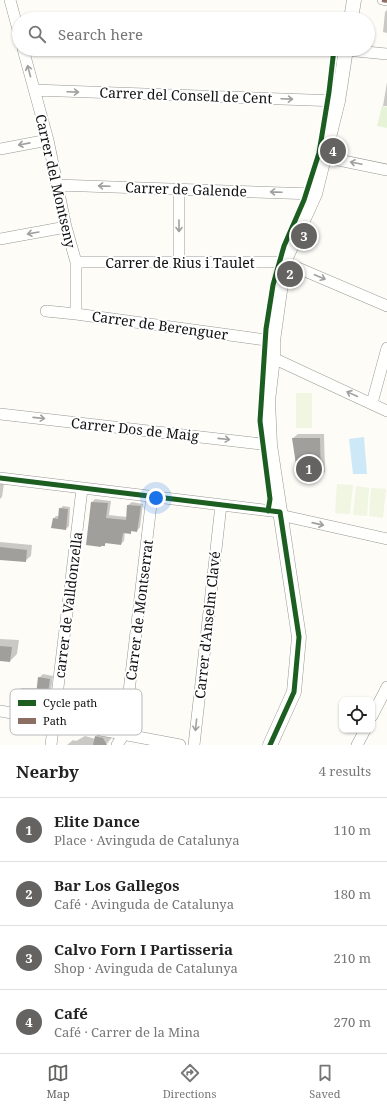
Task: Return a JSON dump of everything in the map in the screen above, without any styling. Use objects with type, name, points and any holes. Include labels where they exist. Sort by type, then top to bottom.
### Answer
[{"type":"street","points":[[0,2],[9,0],[13,12]]},
{"type":"street","points":[[352,12],[354,0]]},
{"type":"street","points":[[382,0],[387,0]]},
{"type":"street","points":[[375,53],[387,54]]},
{"type":"street","name":"Carrer del Montseny","points":[[25,56],[48,140],[56,185],[76,262],[76,314]]},
{"type":"street","points":[[274,744],[294,692],[299,636],[270,445],[268,401],[273,358],[273,341],[284,262],[315,194],[338,101],[345,56]]},
{"type":"street","name":"Carrer del Consell de Cent","points":[[34,90],[338,101]]},
{"type":"street","points":[[0,149],[48,140]]},
{"type":"street","points":[[324,157],[387,170]]},
{"type":"street","name":"Carrer de Galende","points":[[56,185],[315,194]]},
{"type":"street","points":[[179,189],[179,262]]},
{"type":"street","points":[[0,239],[66,227]]},
{"type":"street","name":"Carrer de Rius i Taulet","points":[[76,262],[284,262]]},
{"type":"street","points":[[284,262],[387,306]]},
{"type":"street","name":"Carrer de Berenguer","points":[[46,311],[273,341]]},
{"type":"street","points":[[372,403],[387,348]]},
{"type":"street","points":[[273,358],[387,410]]},
{"type":"street","name":"Carrer Dos de Maig","points":[[0,414],[270,445]]},
{"type":"street","points":[[0,478],[280,513],[387,539]]},
{"type":"street","name":"carrer de Valldonzella","points":[[58,689],[82,488]]},
{"type":"street","name":"Carrer de Montserrat","points":[[129,689],[152,496]]},
{"type":"street","name":"Carrer d'Anselm Clavé","points":[[194,745],[221,505]]},
{"type":"street","points":[[375,710],[387,688]]},
{"type":"street","points":[[0,711],[10,713]]},
{"type":"street","points":[[357,745],[363,733]]},
{"type":"street","name":"carrer de Valldonzella","points":[[51,745],[52,735]]},
{"type":"street","name":"Carrer de Montserrat","points":[[117,745],[123,735]]},
{"type":"street","points":[[129,735],[180,745]]},
{"type":"green space","points":[[382,106],[387,107],[387,128],[377,126]]},
{"type":"green space","points":[[296,393],[312,393],[312,428],[296,428]]},
{"type":"green space","points":[[337,484],[353,485],[350,514],[335,513]]},
{"type":"green space","points":[[356,486],[369,488],[367,516],[353,515]]},
{"type":"green space","points":[[371,488],[386,489],[383,518],[369,516]]},
{"type":"water","points":[[364,437],[367,474],[353,474],[349,439]]},
{"type":"building","points":[[292,438],[320,438],[321,477],[298,478]]},
{"type":"building","points":[[91,502],[108,503],[106,518],[126,520],[127,505],[141,506],[137,532],[131,531],[131,534],[123,533],[121,545],[105,543],[105,546],[101,547],[86,545]]},
{"type":"building","points":[[59,508],[68,509],[66,530],[51,528],[53,518],[58,519]]},
{"type":"building","points":[[0,547],[27,550],[26,562],[0,560]]},
{"type":"building","points":[[0,646],[12,647],[10,662],[0,661]]},
{"type":"building","points":[[38,677],[50,679],[49,689],[37,689]]},
{"type":"building","points":[[95,736],[103,738],[107,745],[93,745]]},
{"type":"marked path","points":[[382,0],[387,1]]},
{"type":"cycle path","points":[[268,511],[270,499],[260,421],[266,329],[273,285],[284,246],[304,200],[319,153],[333,56]]},
{"type":"cycle path","points":[[0,478],[280,512],[299,637],[294,692],[270,745]]},
{"type":"place","name":"Café","points":[[333,151]]},
{"type":"place","name":"Calvo Forn I Partisseria","points":[[304,236]]},
{"type":"place","name":"Bar Los Gallegos","points":[[290,274]]},
{"type":"place","name":"Elite Dance","points":[[309,469]]}]
